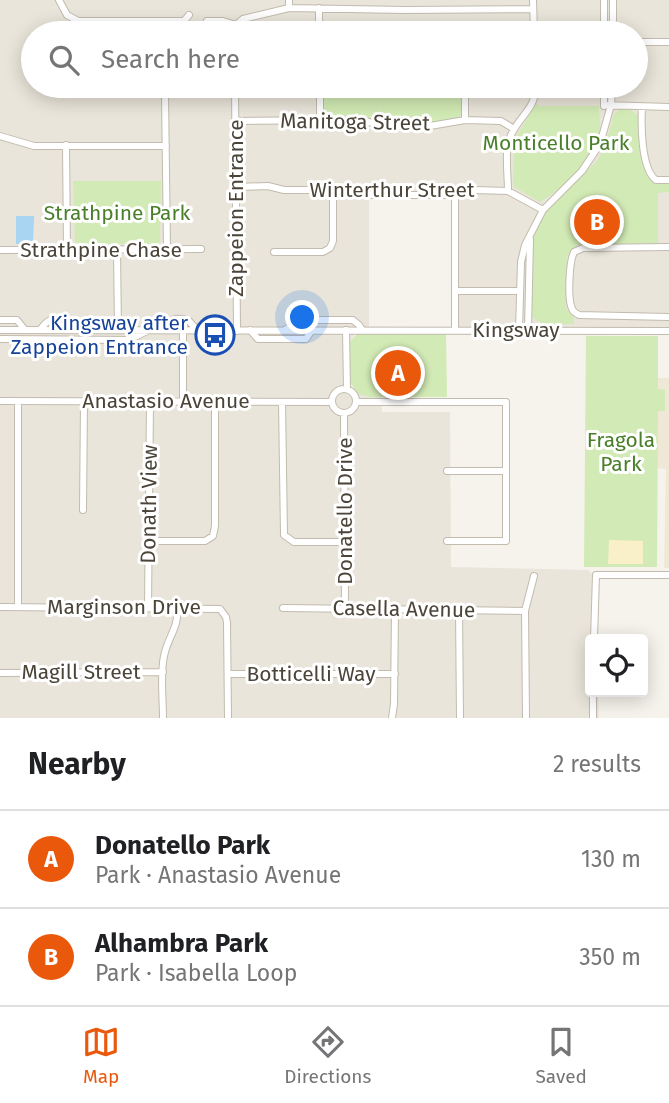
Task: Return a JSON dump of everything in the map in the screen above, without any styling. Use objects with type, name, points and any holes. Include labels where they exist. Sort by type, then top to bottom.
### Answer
[{"type":"street","points":[[59,0],[67,15],[76,21]]},
{"type":"street","points":[[533,0],[534,21]]},
{"type":"street","points":[[604,0],[604,21]]},
{"type":"street","points":[[613,0],[613,21]]},
{"type":"street","points":[[241,21],[289,4],[319,8],[533,9]]},
{"type":"street","points":[[319,8],[319,21]]},
{"type":"street","points":[[184,21],[189,15]]},
{"type":"street","points":[[207,21],[223,21]]},
{"type":"street","points":[[648,42],[669,42]]},
{"type":"street","points":[[166,98],[167,249]]},
{"type":"street","name":"Zappeion Entrance","points":[[235,98],[237,331]]},
{"type":"street","points":[[320,98],[320,120]]},
{"type":"street","points":[[465,98],[465,120]]},
{"type":"street","points":[[508,191],[508,147],[514,129],[533,104],[534,98]]},
{"type":"street","points":[[607,98],[608,105]]},
{"type":"street","points":[[520,330],[521,262],[531,233],[543,210],[582,171],[600,144],[609,98]]},
{"type":"street","points":[[608,105],[669,107]]},
{"type":"street","points":[[642,107],[641,128],[648,171],[656,180],[669,180]]},
{"type":"street","name":"Manitoga Street","points":[[236,121],[360,120],[381,125],[430,125],[465,120],[501,121],[514,129]]},
{"type":"street","points":[[0,136],[34,146],[166,146]]},
{"type":"street","points":[[66,145],[67,250]]},
{"type":"street","name":"Winterthur Street","points":[[236,187],[268,186],[284,190],[333,190],[368,195],[455,195],[474,190],[508,191],[543,210]]},
{"type":"street","points":[[274,252],[323,252],[330,248],[333,241],[333,190]]},
{"type":"street","points":[[455,195],[455,330]]},
{"type":"street","points":[[528,330],[531,233]]},
{"type":"street","points":[[669,247],[578,250],[571,257],[570,304],[574,312],[585,317],[669,317]]},
{"type":"street","name":"Strathpine Chase","points":[[0,250],[201,249]]},
{"type":"street","points":[[117,250],[118,330]]},
{"type":"street","points":[[455,291],[520,291]]},
{"type":"street","name":"Kingsway","points":[[40,330],[46,321],[52,318],[64,318],[75,330]]},
{"type":"street","name":"Kingsway","points":[[159,330],[170,320],[185,319],[197,330]]},
{"type":"street","name":"Kingsway","points":[[0,320],[17,320],[25,330]]},
{"type":"street","name":"Kingsway","points":[[285,330],[300,320],[353,320],[362,330]]},
{"type":"street","name":"Kingsway","points":[[0,330],[669,331]]},
{"type":"street","name":"Kingsway","points":[[0,339],[128,340],[148,330]]},
{"type":"street","points":[[183,330],[183,402]]},
{"type":"street","name":"Kingsway","points":[[250,330],[258,339],[306,339],[312,330]]},
{"type":"street","points":[[346,330],[347,388]]},
{"type":"street","points":[[347,388],[353,392],[356,402],[351,411],[344,413],[337,411],[332,402],[336,391],[347,388]]},
{"type":"street","name":"Anastasio Avenue","points":[[0,401],[332,402]]},
{"type":"street","points":[[18,401],[18,607]]},
{"type":"street","points":[[83,510],[84,401]]},
{"type":"street","name":"Donath View","points":[[148,607],[150,402]]},
{"type":"street","points":[[150,541],[205,541],[213,536],[215,402]]},
{"type":"street","points":[[282,402],[284,535],[294,542],[345,542]]},
{"type":"street","points":[[356,402],[506,402],[506,541],[447,541]]},
{"type":"street","name":"Donatello Drive","points":[[344,413],[345,609]]},
{"type":"street","points":[[447,471],[506,471]]},
{"type":"street","points":[[594,634],[596,575],[669,575]]},
{"type":"street","points":[[526,718],[525,611],[534,576]]},
{"type":"street","name":"Marginson Drive","points":[[0,607],[178,607],[215,608],[224,612],[227,623],[228,718]]},
{"type":"street","points":[[163,718],[166,649],[177,625],[178,607]]},
{"type":"street","name":"Casella Avenue","points":[[282,608],[525,611]]},
{"type":"street","points":[[395,718],[396,610]]},
{"type":"street","points":[[460,610],[460,718]]},
{"type":"street","name":"Magill Street","points":[[0,673],[163,672]]},
{"type":"street","name":"Botticelli Way","points":[[228,674],[395,674]]},
{"type":"street","points":[[593,697],[593,718]]},
{"type":"shaded area","points":[[0,0],[669,0],[669,335],[451,335],[451,199],[369,198],[369,333],[355,334],[350,341],[350,382],[353,389],[368,397],[381,397],[382,412],[450,412],[451,567],[588,570],[597,579],[598,634],[585,634],[585,697],[598,697],[599,718],[0,718]]},
{"type":"shaded area","points":[[649,378],[669,378],[669,568],[664,568],[666,469],[654,468]]},
{"type":"green space","points":[[324,98],[461,98],[462,114],[437,122],[375,122],[324,118]]},
{"type":"green space","name":"Monticello Park","points":[[536,103],[540,106],[599,106],[600,127],[592,153],[577,173],[540,202],[514,187],[513,182],[514,140]]},
{"type":"green space","points":[[621,109],[631,110],[638,115],[647,174],[655,180],[669,182],[669,192],[658,193],[658,243],[577,245],[567,256],[566,308],[574,318],[574,324],[539,321],[530,314],[531,234],[543,210],[596,162],[604,149],[614,114]]},
{"type":"green space","name":"Strathpine Park","points":[[73,181],[161,181],[160,242],[75,242]]},
{"type":"green space","points":[[358,333],[446,334],[447,397],[368,397],[357,393],[350,382],[350,341]]},
{"type":"green space","name":"Fragola Park","points":[[586,336],[658,336],[658,389],[665,390],[665,411],[658,411],[657,567],[584,567]]},
{"type":"sand","points":[[609,540],[643,541],[643,564],[608,564]]},
{"type":"water","points":[[16,216],[34,216],[33,244],[16,244]]},
{"type":"place","name":"Alhambra Park","points":[[597,222]]},
{"type":"place","name":"Kingsway after Zappeion Entrance","points":[[215,335]]},
{"type":"place","name":"Donatello Park","points":[[398,373]]}]
